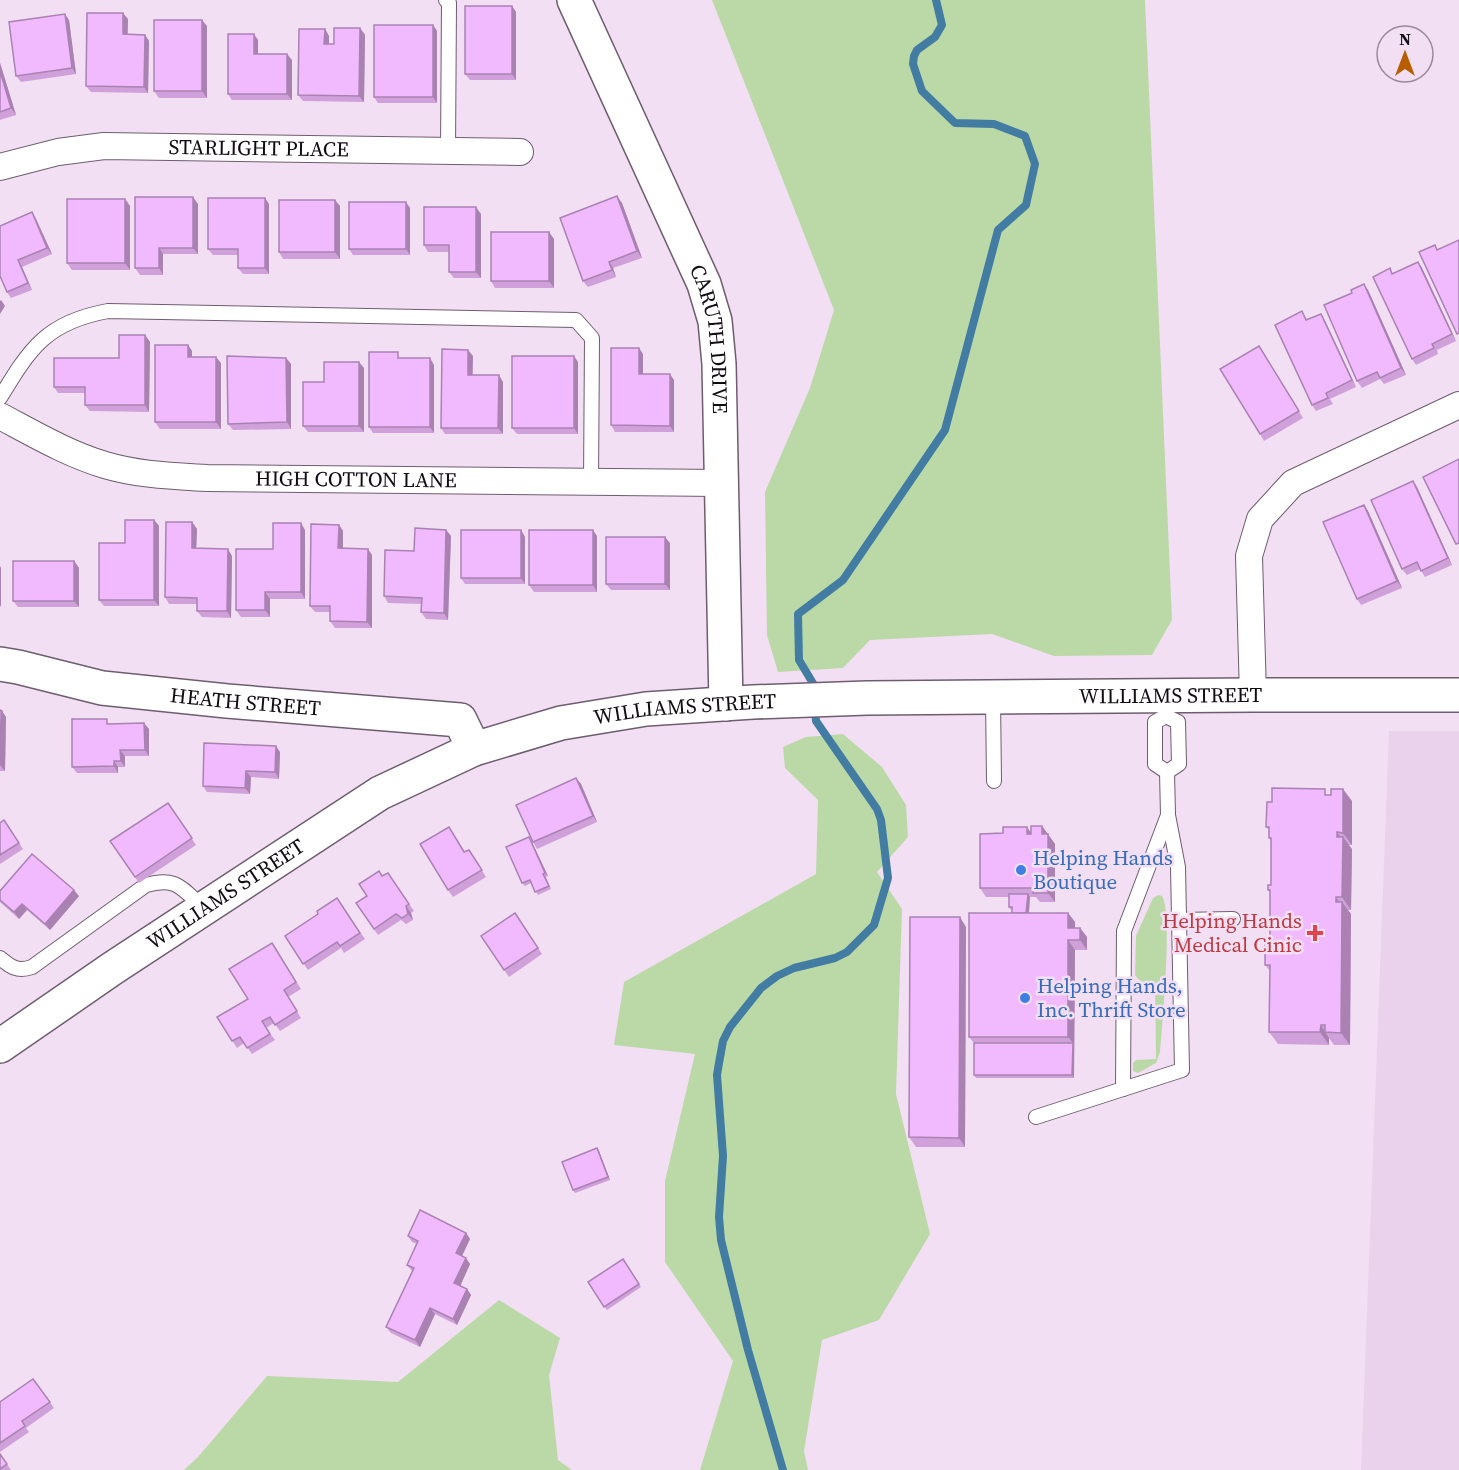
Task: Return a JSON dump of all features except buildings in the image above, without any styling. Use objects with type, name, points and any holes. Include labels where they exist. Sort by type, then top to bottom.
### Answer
[{"type":"main road","name":"CARUTH DRIVE","points":[[574,0],[704,284],[715,321],[719,364],[726,704]]},
{"type":"main road","name":"HEATH STREET","points":[[0,664],[102,688],[227,702],[460,720],[474,749]]},
{"type":"main road","name":"WILLIAMS STREET","points":[[2,1039],[380,793],[474,749],[561,723],[646,709],[867,698],[993,698],[1166,706],[1253,695],[1459,695]]},
{"type":"street","name":"STARLIGHT PLACE","points":[[0,166],[58,152],[104,146],[520,152]]},
{"type":"street","points":[[1253,695],[1249,556],[1260,519],[1293,483],[1459,405]]},
{"type":"street","name":"HIGH COTTON LANE","points":[[0,416],[64,450],[107,466],[152,475],[207,478],[722,483]]},
{"type":"lane","points":[[446,0],[449,3],[448,150]]},
{"type":"lane","points":[[0,398],[21,362],[44,338],[72,320],[108,311],[576,320],[592,338],[591,483]]},
{"type":"lane","points":[[993,698],[994,781]]},
{"type":"lane","points":[[1123,1089],[1124,932],[1168,815],[1178,722],[1166,706],[1155,722],[1155,764],[1173,768]]},
{"type":"lane","points":[[1036,1117],[1182,1070],[1178,867],[1168,815]]},
{"type":"lane","points":[[0,958],[12,968],[22,971],[32,968],[146,885],[159,881],[175,883],[204,908]]},
{"type":"lane","points":[[1179,920],[1233,920]]},
{"type":"shaded area","points":[[1389,731],[1459,731],[1459,1470],[1361,1470]]},
{"type":"green space","points":[[712,0],[1145,0],[1172,620],[1152,655],[1054,656],[992,634],[870,640],[843,668],[778,672],[767,635],[765,492],[810,388],[834,310]]},
{"type":"green space","points":[[843,734],[882,767],[906,805],[908,837],[877,872],[902,909],[896,1094],[930,1234],[879,1320],[822,1340],[804,1451],[808,1470],[700,1470],[733,1361],[665,1262],[665,1181],[695,1054],[614,1045],[624,982],[816,874],[818,800],[785,768],[783,747],[806,737]]},
{"type":"green space","points":[[1158,895],[1162,896],[1167,924],[1160,1052],[1156,1063],[1138,1073],[1133,1071],[1133,1063],[1136,1060],[1156,1059],[1155,983],[1141,981],[1135,975],[1136,936],[1153,898]]},
{"type":"green space","points":[[499,1300],[560,1338],[549,1375],[558,1460],[572,1470],[184,1470],[198,1457],[267,1376],[398,1382]]},
{"type":"waterway","points":[[815,693],[814,685],[799,660],[798,614],[843,580],[945,430],[998,230],[1026,205],[1035,164],[1025,136],[994,124],[955,123],[922,91],[913,64],[914,56],[917,50],[935,37],[942,25],[936,0]]},
{"type":"waterway","points":[[783,1470],[748,1350],[721,1240],[719,1217],[723,1156],[717,1075],[723,1041],[730,1027],[761,988],[777,976],[794,968],[835,958],[847,952],[874,925],[888,878],[881,820],[877,809],[816,721],[815,708]]},
{"type":"place","name":"Helping Hands Boutique","points":[[1021,870]]},
{"type":"place","name":"Helping Hands Medical Cinic","points":[[1315,933]]},
{"type":"place","name":"Helping Hands, Inc. Thrift Store","points":[[1025,998]]}]
